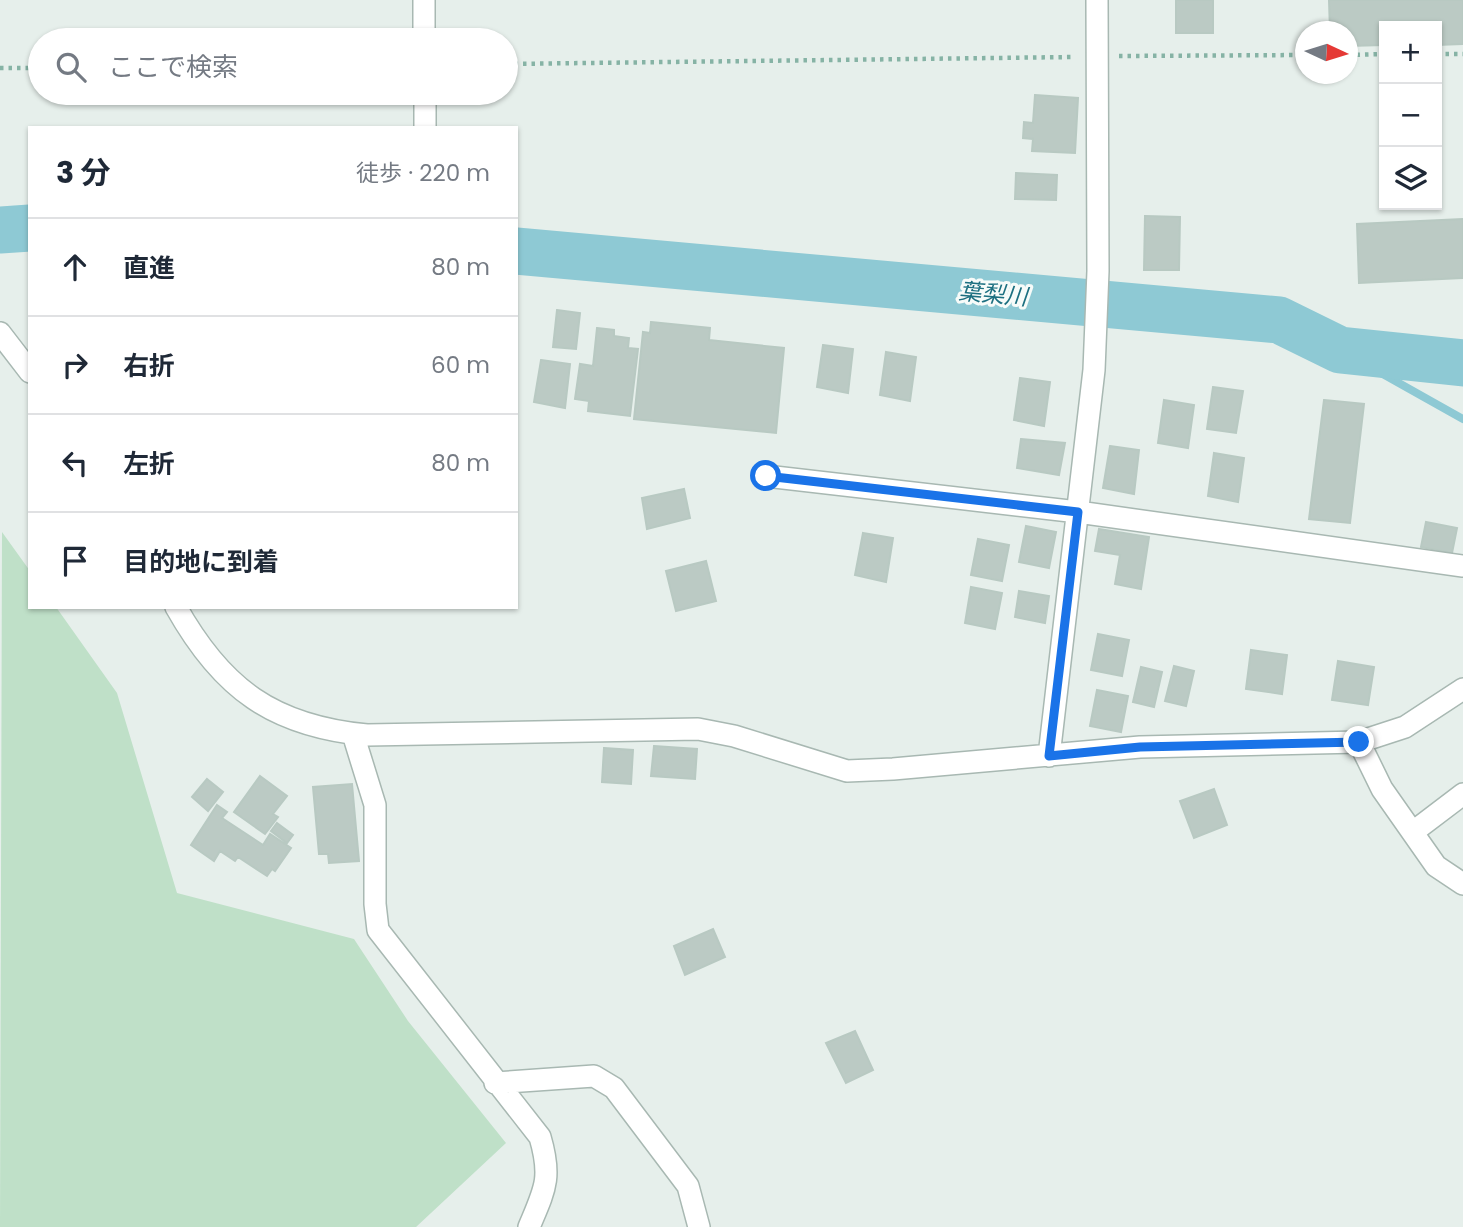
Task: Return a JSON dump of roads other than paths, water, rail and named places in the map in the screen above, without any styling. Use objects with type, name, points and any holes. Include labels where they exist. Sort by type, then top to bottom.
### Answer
[{"type":"street","points":[[424,0],[424,28]]},
{"type":"street","points":[[1049,756],[1094,370],[1098,271],[1097,0]]},
{"type":"street","points":[[425,105],[425,126]]},
{"type":"street","points":[[0,333],[28,369]]},
{"type":"street","points":[[766,476],[1078,512],[1463,566]]},
{"type":"street","points":[[177,609],[188,628],[230,681],[263,705],[290,720],[322,731],[353,734],[698,729],[734,736],[847,771],[1140,747],[1359,742],[1405,727],[1463,689]]},
{"type":"street","points":[[353,734],[375,805],[375,904],[379,930],[495,1083],[540,1137],[548,1164],[544,1191],[528,1227]]},
{"type":"street","points":[[1359,742],[1382,789],[1436,866],[1463,884]]},
{"type":"street","points":[[1413,832],[1463,794]]},
{"type":"street","points":[[495,1083],[594,1076],[614,1088],[688,1186],[699,1227]]},
{"type":"waterway","name":"葉梨川","points":[[0,230],[28,228]]},
{"type":"waterway","name":"葉梨川","points":[[518,251],[1279,320],[1340,350],[1463,363]]},
{"type":"waterway","points":[[1340,350],[1463,419]]}]
